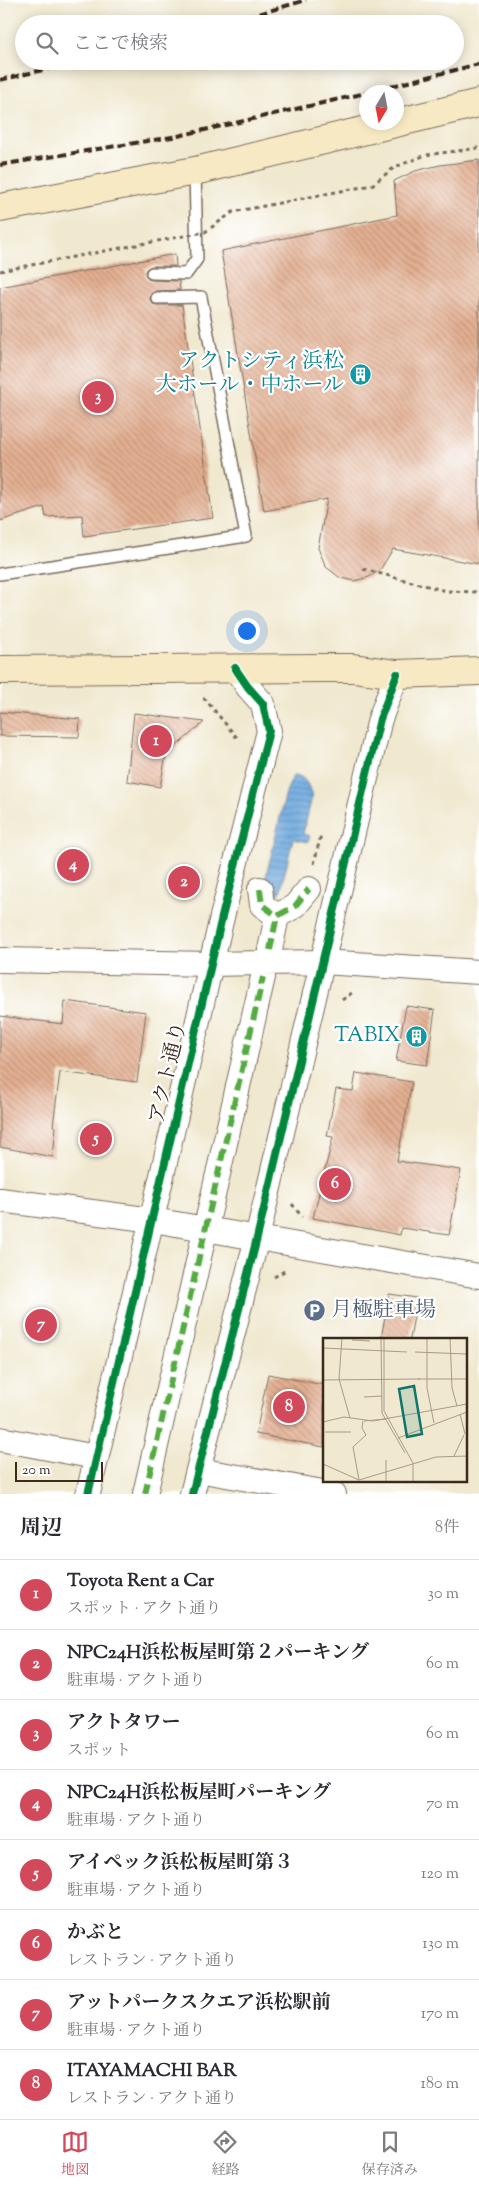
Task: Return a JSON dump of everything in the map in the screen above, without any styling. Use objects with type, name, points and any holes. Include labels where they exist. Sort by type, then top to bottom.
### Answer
[{"type":"street","points":[[0,208],[195,171],[479,103]]},
{"type":"street","name":"アクト通り","points":[[88,1494],[268,731],[263,704],[248,688],[235,668]]},
{"type":"street","points":[[0,670],[353,668],[397,674],[479,671]]},
{"type":"street","points":[[192,1494],[257,1238],[380,719],[397,674]]},
{"type":"street","points":[[260,889],[262,905],[277,916]]},
{"type":"street","points":[[270,950],[277,916],[295,906],[308,889]]},
{"type":"street","points":[[0,960],[212,964],[323,962],[479,972]]},
{"type":"street","points":[[145,1494],[263,977]]},
{"type":"street","points":[[0,1200],[153,1220],[479,1276]]},
{"type":"street","points":[[0,1439],[96,1457]]},
{"type":"street","points":[[198,1470],[334,1494]]},
{"type":"lane","points":[[152,274],[186,274],[197,259],[195,171]]},
{"type":"lane","points":[[0,574],[246,536],[201,298],[158,298]]},
{"type":"path","points":[[0,271],[205,232],[233,212],[372,185],[394,167],[426,155],[479,148]]},
{"type":"path","points":[[363,569],[446,591],[479,592]]},
{"type":"path","points":[[195,699],[205,699],[238,739],[236,748]]},
{"type":"path","points":[[338,1006],[344,998],[356,990]]},
{"type":"path","points":[[292,1203],[303,1218]]},
{"type":"path","points":[[269,1281],[289,1269]]},
{"type":"water","points":[[296,775],[305,780],[312,797],[303,834],[310,836],[308,842],[293,839],[280,893],[273,898],[263,889],[286,792],[293,776]]},
{"type":"building","name":"アクトシティ浜松 大ホール・中ホール","points":[[479,160],[479,564],[393,549],[380,570],[369,577],[354,581],[339,577],[326,567],[318,548],[327,499],[264,511],[221,251],[397,215],[394,181],[415,171],[440,165]]},
{"type":"building","points":[[175,254],[176,266],[152,266],[146,269],[145,273],[148,279],[151,280],[179,281],[180,290],[156,291],[151,294],[150,299],[153,304],[157,305],[182,305],[213,518],[84,536],[82,515],[46,517],[44,507],[0,521],[0,287]]},
{"type":"building","points":[[0,712],[80,719],[79,737],[0,736]]},
{"type":"building","points":[[134,713],[204,722],[166,755],[160,787],[127,781]]},
{"type":"building","points":[[65,1001],[146,1012],[137,1082],[60,1072],[53,1126],[56,1127],[53,1157],[0,1147],[0,1016],[63,1024]]},
{"type":"building","name":"TABIX","points":[[406,1006],[435,1010],[427,1065],[396,1061]]},
{"type":"building","points":[[356,1073],[412,1082],[397,1161],[461,1170],[449,1235],[401,1228],[400,1235],[313,1218],[333,1137],[327,1136],[336,1089],[353,1091]]},
{"type":"building","points":[[389,1294],[417,1298],[410,1338],[381,1338]]},
{"type":"building","points":[[268,1374],[323,1385],[323,1447],[256,1434]]},
{"type":"railway","points":[[255,15],[306,0]]},
{"type":"railway","points":[[464,68],[479,64]]},
{"type":"railway","points":[[0,80],[43,70]]},
{"type":"railway","points":[[396,85],[455,70]]},
{"type":"railway","points":[[0,165],[178,136],[359,95]]},
{"type":"marked path","points":[[260,889],[262,905],[277,916]]},
{"type":"marked path","points":[[270,950],[277,916],[295,906],[309,889]]},
{"type":"marked path","points":[[145,1494],[263,977]]},
{"type":"cycle path","points":[[88,1494],[222,917],[269,731],[263,704],[235,668]]},
{"type":"cycle path","points":[[192,1494],[257,1238],[380,719],[397,674]]},
{"type":"place","name":"アクトシティ浜松 大ホール・中ホール","points":[[360,374]]},
{"type":"place","name":"アクトタワー","points":[[98,397]]},
{"type":"place","name":"Toyota Rent a Car","points":[[156,741]]},
{"type":"place","name":"NPC24H浜松板屋町パーキング","points":[[73,865]]},
{"type":"place","name":"NPC24H浜松板屋町第２パーキング","points":[[184,882]]},
{"type":"place","name":"TABIX","points":[[416,1036]]},
{"type":"place","name":"アイペック浜松板屋町第３","points":[[96,1139]]},
{"type":"place","name":"かぶと","points":[[335,1184]]},
{"type":"place","name":"月極駐車場","points":[[315,1311]]},
{"type":"place","name":"アットパークスクエア浜松駅前","points":[[41,1325]]},
{"type":"place","name":"ITAYAMACHI BAR","points":[[289,1407]]}]
